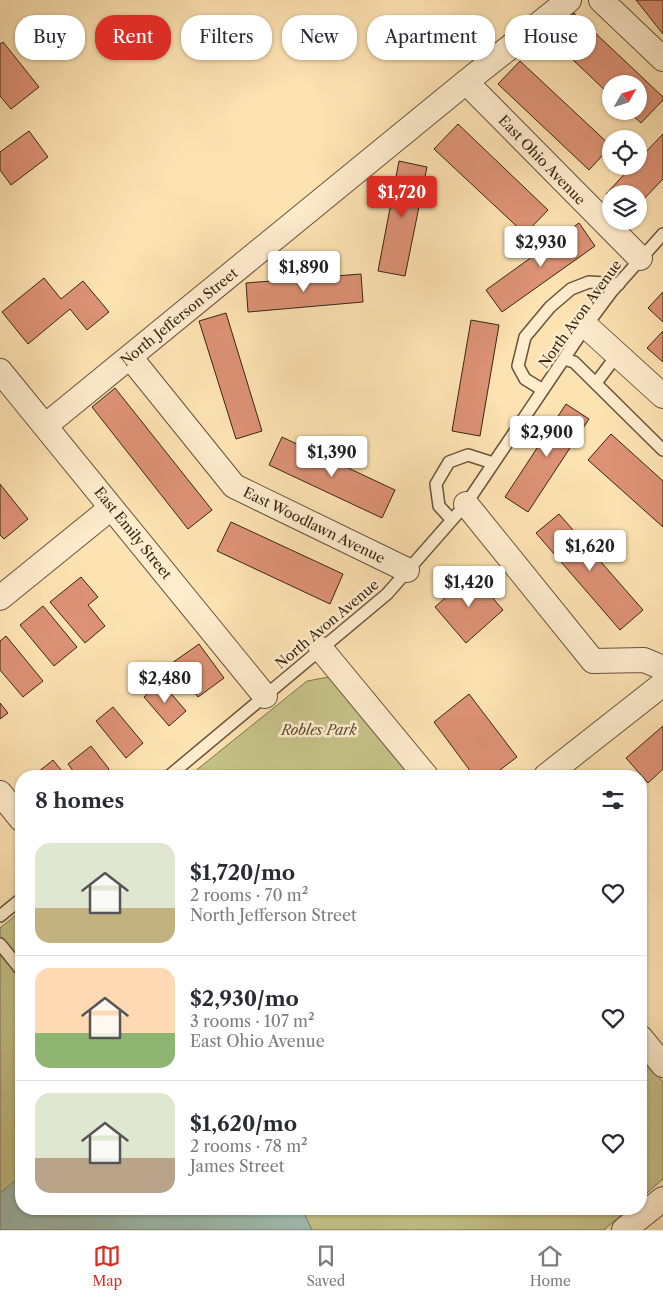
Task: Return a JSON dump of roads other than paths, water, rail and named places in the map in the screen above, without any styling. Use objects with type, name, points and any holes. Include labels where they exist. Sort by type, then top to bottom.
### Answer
[{"type":"street","name":"North Jefferson Street","points":[[45,426],[569,0]]},
{"type":"street","points":[[600,0],[663,59]]},
{"type":"street","name":"East Ohio Avenue","points":[[466,82],[640,258]]},
{"type":"street","points":[[586,326],[663,396]]},
{"type":"street","name":"East Woodlawn Avenue","points":[[130,357],[234,486],[407,570]]},
{"type":"street","name":"East Emily Street","points":[[0,371],[265,696]]},
{"type":"street","points":[[0,598],[112,508]]},
{"type":"street","points":[[458,512],[593,661],[644,660],[663,668]]},
{"type":"street","points":[[321,649],[421,770]]},
{"type":"street","points":[[554,770],[663,684]]},
{"type":"street","points":[[0,793],[15,812]]},
{"type":"street","points":[[647,1045],[663,1064]]},
{"type":"street","points":[[647,1212],[663,1199]]},
{"type":"street","points":[[624,1230],[643,1215]]},
{"type":"lane","name":"North Avon Avenue","points":[[176,770],[387,594],[458,512],[586,326],[640,258],[663,234]]},
{"type":"lane","points":[[543,390],[525,379],[518,366],[524,337],[550,307],[572,289],[589,282],[619,284]]},
{"type":"lane","points":[[596,383],[617,355]]},
{"type":"lane","points":[[564,359],[574,362],[663,450]]},
{"type":"lane","points":[[458,512],[439,506],[436,484],[449,462],[468,455],[493,463]]},
{"type":"lane","points":[[0,916],[15,904]]},
{"type":"lane","points":[[0,944],[15,963]]},
{"type":"park label","name":"Robles Park","points":[[319,730]]}]
